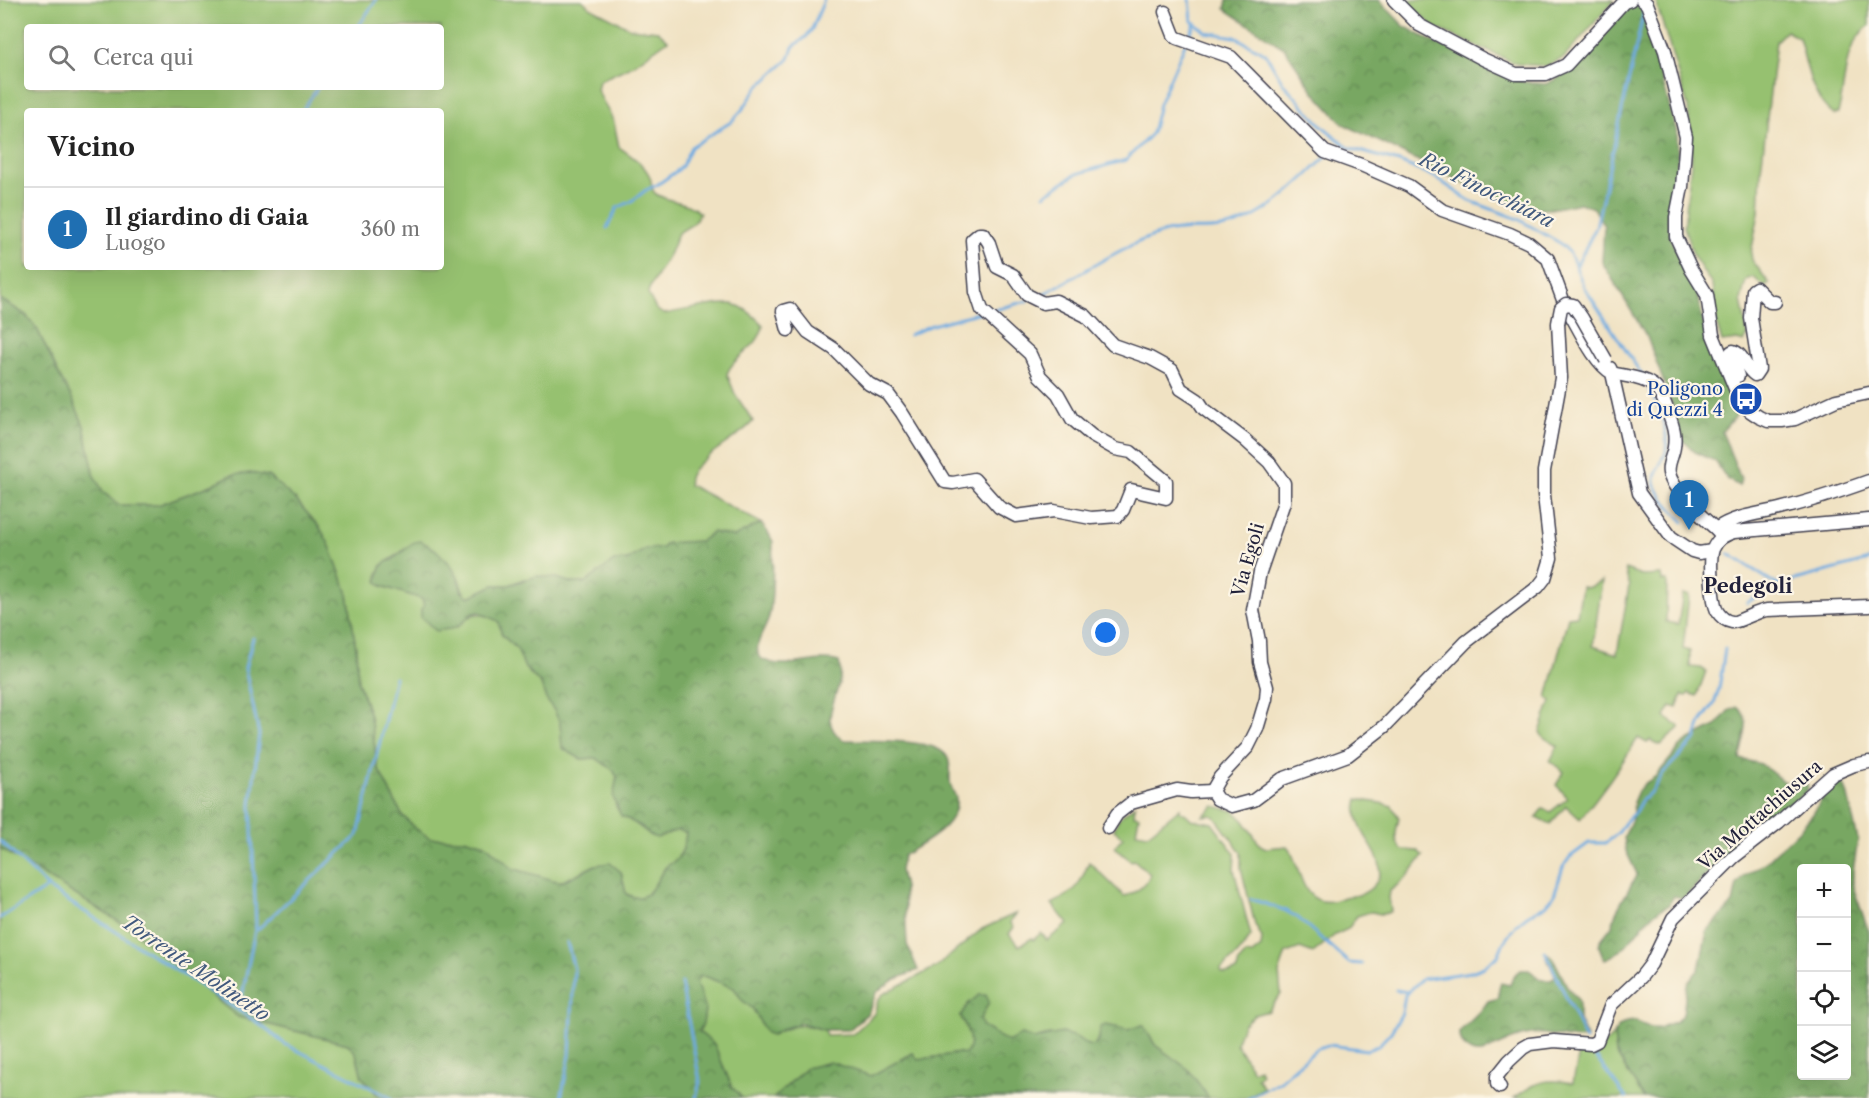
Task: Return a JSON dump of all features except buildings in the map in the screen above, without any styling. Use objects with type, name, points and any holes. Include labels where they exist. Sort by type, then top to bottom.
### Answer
[{"type":"street","points":[[1395,0],[1419,25],[1483,59],[1516,74],[1546,74],[1566,65],[1624,2],[1630,0]]},
{"type":"street","points":[[1642,0],[1647,4],[1665,51],[1686,137],[1682,186],[1676,217],[1676,237],[1691,269],[1707,295],[1713,334],[1738,396],[1750,411],[1759,417],[1768,421],[1782,421],[1795,419],[1836,400],[1869,393]]},
{"type":"street","points":[[1165,12],[1173,35],[1232,57],[1326,152],[1409,186],[1442,210],[1529,243],[1548,259],[1565,305],[1605,369],[1650,382],[1664,397],[1675,434],[1674,448],[1668,467],[1672,481],[1719,533]]},
{"type":"street","name":"Via Egoli","points":[[788,330],[783,311],[790,309],[808,332],[834,349],[869,384],[888,394],[945,482],[953,483],[974,479],[999,507],[1016,516],[1054,512],[1091,518],[1118,516],[1131,490],[1166,498],[1166,481],[1157,472],[1131,452],[1116,449],[1092,436],[1072,419],[1058,394],[1040,376],[1030,354],[982,310],[976,292],[972,240],[979,234],[983,234],[989,243],[997,267],[1013,275],[1027,295],[1043,303],[1056,301],[1086,316],[1113,345],[1150,358],[1172,370],[1181,389],[1198,400],[1204,409],[1245,440],[1269,462],[1284,483],[1284,502],[1260,572],[1252,610],[1259,641],[1260,662],[1267,687],[1266,699],[1257,729],[1248,747],[1220,777],[1212,791]]},
{"type":"street","points":[[1738,396],[1743,390],[1730,355],[1731,352],[1739,353],[1751,373],[1755,375],[1759,369],[1751,318],[1753,290],[1759,289],[1770,302],[1775,302]]},
{"type":"street","points":[[1108,828],[1117,814],[1131,803],[1177,790],[1212,791],[1217,799],[1232,806],[1254,800],[1282,779],[1348,755],[1385,726],[1466,642],[1529,595],[1545,578],[1551,558],[1544,495],[1544,471],[1561,378],[1558,323],[1561,308],[1566,304],[1572,305],[1582,318],[1616,374],[1639,493],[1671,537],[1692,551],[1699,553],[1712,551]]},
{"type":"street","points":[[1869,480],[1783,508],[1723,524],[1712,551],[1713,585],[1717,610],[1724,618],[1732,622],[1767,609],[1869,606]]},
{"type":"street","points":[[1719,533],[1869,520]]},
{"type":"street","name":"Via Mottachiusura","points":[[1500,1087],[1497,1084],[1497,1076],[1526,1046],[1554,1041],[1591,1044],[1597,1041],[1611,1005],[1641,977],[1651,964],[1673,918],[1734,857],[1779,822],[1833,774],[1854,765],[1869,762]]},
{"type":"green space","points":[[0,0],[582,0],[590,7],[630,28],[658,31],[668,40],[633,65],[599,81],[597,90],[614,122],[619,147],[644,168],[650,177],[654,193],[689,206],[700,213],[693,224],[678,233],[670,253],[649,289],[648,294],[656,309],[663,314],[731,304],[744,309],[763,325],[757,340],[730,367],[727,374],[735,394],[753,421],[747,428],[703,460],[689,477],[689,485],[761,523],[734,537],[713,532],[701,541],[667,543],[662,548],[646,549],[628,560],[614,561],[586,583],[571,583],[557,578],[523,579],[509,585],[494,585],[469,597],[446,561],[427,545],[416,542],[385,564],[378,574],[382,586],[422,599],[424,605],[456,628],[467,618],[476,614],[499,621],[502,635],[517,649],[525,668],[541,684],[546,699],[560,723],[563,748],[581,759],[596,758],[613,770],[617,777],[615,801],[621,814],[651,836],[678,830],[686,832],[681,852],[671,864],[666,866],[650,891],[641,897],[626,894],[621,872],[595,865],[563,881],[549,880],[512,869],[485,844],[467,839],[430,838],[415,828],[402,815],[378,768],[370,716],[358,682],[356,648],[348,594],[329,544],[320,528],[295,499],[231,475],[212,485],[158,505],[120,505],[104,493],[95,478],[84,426],[37,329],[26,315],[0,299]]},
{"type":"green space","points":[[1227,0],[1379,0],[1404,26],[1431,41],[1524,82],[1547,84],[1571,70],[1625,6],[1633,4],[1642,8],[1677,133],[1678,157],[1668,219],[1672,242],[1696,287],[1707,341],[1723,379],[1738,402],[1740,410],[1722,432],[1741,479],[1739,486],[1727,479],[1715,461],[1695,452],[1681,438],[1674,410],[1647,337],[1602,262],[1604,226],[1594,208],[1580,203],[1551,209],[1530,209],[1480,191],[1343,124],[1314,92],[1285,49],[1225,9]]},
{"type":"green space","points":[[1404,0],[1614,0],[1564,58],[1546,66],[1517,64],[1434,27]]},
{"type":"green space","points":[[1654,0],[1869,0],[1869,26],[1860,34],[1849,55],[1841,102],[1838,113],[1834,115],[1826,108],[1814,90],[1799,38],[1786,31],[1776,41],[1761,170],[1759,213],[1751,253],[1752,260],[1769,283],[1765,287],[1753,277],[1746,280],[1741,300],[1748,336],[1744,342],[1737,340],[1722,342],[1717,325],[1712,285],[1694,257],[1684,227],[1692,154],[1688,107]]},
{"type":"green space","points":[[0,299],[26,315],[37,329],[84,426],[95,478],[104,493],[119,505],[158,505],[212,485],[231,475],[251,473],[268,476],[295,499],[320,528],[329,544],[348,594],[356,648],[358,682],[370,716],[378,768],[402,815],[430,838],[467,839],[485,844],[512,868],[556,881],[563,881],[596,865],[610,863],[621,872],[626,894],[641,897],[650,891],[667,865],[679,856],[686,833],[678,830],[657,838],[651,836],[641,826],[621,816],[613,797],[617,777],[613,770],[596,758],[581,759],[562,748],[560,723],[546,699],[541,684],[525,668],[517,649],[502,635],[498,621],[479,612],[472,614],[456,628],[436,631],[421,617],[424,605],[422,599],[382,586],[377,581],[381,567],[414,542],[421,541],[435,549],[450,564],[458,577],[462,592],[469,597],[494,585],[509,585],[537,576],[557,578],[571,583],[585,583],[614,561],[628,560],[646,549],[662,548],[667,543],[701,541],[713,532],[734,537],[761,523],[773,542],[772,600],[769,617],[758,647],[759,657],[778,664],[820,660],[839,662],[839,683],[830,714],[834,732],[843,740],[892,741],[929,746],[943,752],[948,759],[950,783],[956,798],[956,808],[952,817],[938,833],[903,856],[900,870],[904,887],[907,944],[918,970],[894,980],[876,993],[868,1013],[849,1030],[824,1030],[802,1023],[772,1035],[766,1033],[753,1009],[742,1000],[734,988],[700,976],[696,982],[705,1009],[699,1032],[714,1044],[732,1087],[742,1098],[380,1098],[362,1077],[356,1053],[348,1044],[238,1017],[134,931],[0,848]]},
{"type":"green space","points":[[1625,569],[1644,576],[1661,575],[1662,581],[1667,581],[1666,622],[1678,624],[1683,594],[1689,595],[1683,649],[1690,651],[1690,667],[1706,671],[1697,696],[1689,693],[1687,696],[1682,695],[1677,708],[1671,706],[1665,717],[1680,727],[1661,745],[1650,740],[1647,743],[1638,738],[1580,819],[1566,806],[1550,824],[1536,817],[1543,808],[1550,812],[1568,798],[1556,785],[1564,772],[1550,761],[1558,746],[1543,737],[1540,732],[1551,701],[1547,698],[1568,617],[1577,616],[1582,587],[1587,588],[1602,581],[1593,646],[1617,654],[1629,586]]},
{"type":"green space","points":[[1737,707],[1742,712],[1746,724],[1740,759],[1761,764],[1784,782],[1807,784],[1807,791],[1716,865],[1686,896],[1682,898],[1674,896],[1668,906],[1651,917],[1623,948],[1615,955],[1605,959],[1599,946],[1600,941],[1612,926],[1616,912],[1637,874],[1626,851],[1624,837],[1632,819],[1634,800],[1638,791],[1656,776],[1680,747],[1716,726],[1728,711]]},
{"type":"green space","points":[[1836,783],[1844,785],[1858,840],[1853,887],[1869,932],[1869,1098],[1644,1098],[1616,1053],[1614,1034],[1619,1026],[1627,1022],[1635,1021],[1651,1028],[1659,1028],[1676,1021],[1683,1014],[1687,984],[1699,969],[1707,931],[1733,903],[1737,884],[1743,877],[1767,861],[1813,814],[1828,788]]},
{"type":"green space","points":[[1358,799],[1392,806],[1399,818],[1397,843],[1403,850],[1418,851],[1423,856],[1406,878],[1390,891],[1391,911],[1384,914],[1372,912],[1357,916],[1348,929],[1335,935],[1313,953],[1300,948],[1286,953],[1279,973],[1281,994],[1268,1011],[1254,1015],[1243,1025],[1236,1044],[1253,1071],[1259,1068],[1262,1074],[1257,1078],[1264,1088],[1245,1098],[1209,1098],[1188,1069],[1155,1045],[1143,1025],[1128,1030],[1106,1025],[1094,1046],[1087,1045],[1076,1037],[1048,1035],[1034,1039],[1021,1035],[1008,1042],[983,1027],[980,1020],[989,1002],[960,1016],[969,1040],[966,1054],[959,1053],[917,1060],[913,1053],[871,1076],[853,1070],[806,1068],[774,1098],[742,1098],[732,1087],[714,1044],[699,1032],[705,1009],[695,982],[700,976],[734,988],[742,1000],[753,1009],[766,1033],[772,1035],[792,1027],[809,1026],[824,1030],[826,1035],[853,1034],[874,1014],[878,1000],[883,994],[936,967],[982,929],[1017,913],[1010,922],[1014,927],[1009,934],[1019,946],[1032,938],[1033,940],[1041,933],[1047,940],[1068,924],[1052,904],[1076,888],[1089,862],[1124,896],[1136,891],[1146,882],[1150,874],[1114,847],[1123,837],[1114,830],[1119,818],[1135,805],[1134,815],[1139,816],[1136,832],[1148,834],[1180,808],[1180,811],[1191,819],[1212,823],[1235,854],[1234,870],[1251,936],[1238,954],[1221,969],[1223,973],[1231,973],[1237,970],[1239,962],[1246,954],[1251,955],[1261,947],[1262,938],[1255,925],[1241,868],[1241,852],[1215,817],[1203,816],[1214,806],[1234,811],[1244,821],[1260,845],[1266,848],[1287,846],[1292,853],[1302,881],[1313,897],[1321,901],[1333,901],[1364,893],[1374,885],[1380,873],[1378,859],[1359,823]]},
{"type":"green space","points":[[0,848],[134,931],[238,1017],[348,1044],[356,1053],[362,1077],[380,1098],[0,1098]]},
{"type":"green space","points":[[1547,953],[1553,958],[1568,988],[1579,1001],[1579,1020],[1587,1037],[1575,1039],[1531,1034],[1512,1039],[1482,1053],[1469,1051],[1461,1041],[1460,1031],[1488,1001],[1499,998],[1501,983],[1510,985],[1513,976],[1520,970],[1529,970],[1542,980],[1551,980],[1555,976],[1547,959]]},
{"type":"green space","points":[[979,995],[986,995],[989,1002],[980,1020],[983,1027],[1008,1042],[1021,1035],[1034,1039],[1062,1033],[1094,1046],[1099,1041],[1100,1027],[1106,1025],[1128,1030],[1143,1025],[1155,1045],[1188,1069],[1209,1098],[774,1098],[806,1068],[830,1062],[871,1076],[913,1053],[918,1060],[959,1053],[966,1054],[969,1040],[960,1016],[968,1004]]},
{"type":"green space","points":[[1614,1034],[1616,1054],[1644,1098],[1514,1098],[1542,1082],[1573,1083],[1579,1053],[1594,1050]]},
{"type":"waterway","points":[[360,24],[376,0]]},
{"type":"waterway","points":[[607,228],[617,208],[632,201],[678,170],[691,147],[731,122],[758,87],[789,59],[793,47],[806,37],[812,29],[824,0]]},
{"type":"waterway","name":"Rio Finocchiara","points":[[1190,0],[1192,21],[1206,32],[1235,37],[1266,54],[1283,83],[1321,125],[1349,148],[1399,162],[1433,176],[1470,201],[1518,219],[1560,243],[1570,253],[1584,287],[1642,375]]},
{"type":"waterway","points":[[1576,267],[1596,227],[1644,11]]},
{"type":"waterway","points":[[1188,38],[1195,23]]},
{"type":"waterway","points":[[1044,195],[1076,174],[1126,160],[1152,133],[1159,104],[1185,44]]},
{"type":"waterway","points":[[304,108],[316,90]]},
{"type":"waterway","points":[[1039,296],[1130,246],[1162,233],[1221,228],[1251,218],[1278,201],[1326,157]]},
{"type":"waterway","points":[[990,311],[1027,301]]},
{"type":"waterway","points":[[909,335],[932,325],[981,312]]},
{"type":"waterway","name":"Rio Finocchiara","points":[[1649,389],[1662,418],[1666,435],[1666,451],[1656,473],[1656,486],[1666,503],[1684,522]]},
{"type":"waterway","name":"Rio Finocchiara","points":[[1729,554],[1777,585]]},
{"type":"waterway","points":[[1747,603],[1777,585],[1869,560]]},
{"type":"waterway","points":[[239,1011],[256,925],[251,805],[259,734],[245,668],[253,638]]},
{"type":"waterway","name":"Torrente Molinetto","points":[[1248,1098],[1279,1082],[1318,1048],[1329,1045],[1367,1050],[1378,1046],[1391,1032],[1402,1013],[1405,995],[1422,979],[1471,972],[1484,967],[1498,956],[1504,942],[1516,925],[1546,905],[1554,895],[1563,867],[1570,857],[1589,843],[1606,843],[1619,832],[1641,801],[1653,790],[1663,773],[1695,740],[1701,722],[1714,704],[1719,689],[1725,649]]},
{"type":"waterway","points":[[257,930],[358,835],[395,677]]},
{"type":"waterway","name":"Torrente Molinetto","points":[[0,841],[51,890],[255,1021],[285,1044],[391,1098]]},
{"type":"waterway","points":[[0,918],[48,887]]},
{"type":"waterway","points":[[1251,899],[1297,917],[1349,963],[1362,964]]},
{"type":"waterway","points":[[561,1098],[570,1055],[574,969],[567,942]]},
{"type":"waterway","points":[[1545,951],[1586,1040]]},
{"type":"waterway","points":[[681,983],[700,1081],[696,1098]]},
{"type":"waterway","points":[[1396,990],[1408,992]]},
{"type":"waterway","points":[[1590,1049],[1626,1098]]},
{"type":"place","name":"Poligono di Quezzi 4","points":[[1746,399]]},
{"type":"place","name":"Il giardino di Gaia","points":[[1689,530]]},
{"type":"district","name":"Pedegoli","points":[[1748,586]]}]
